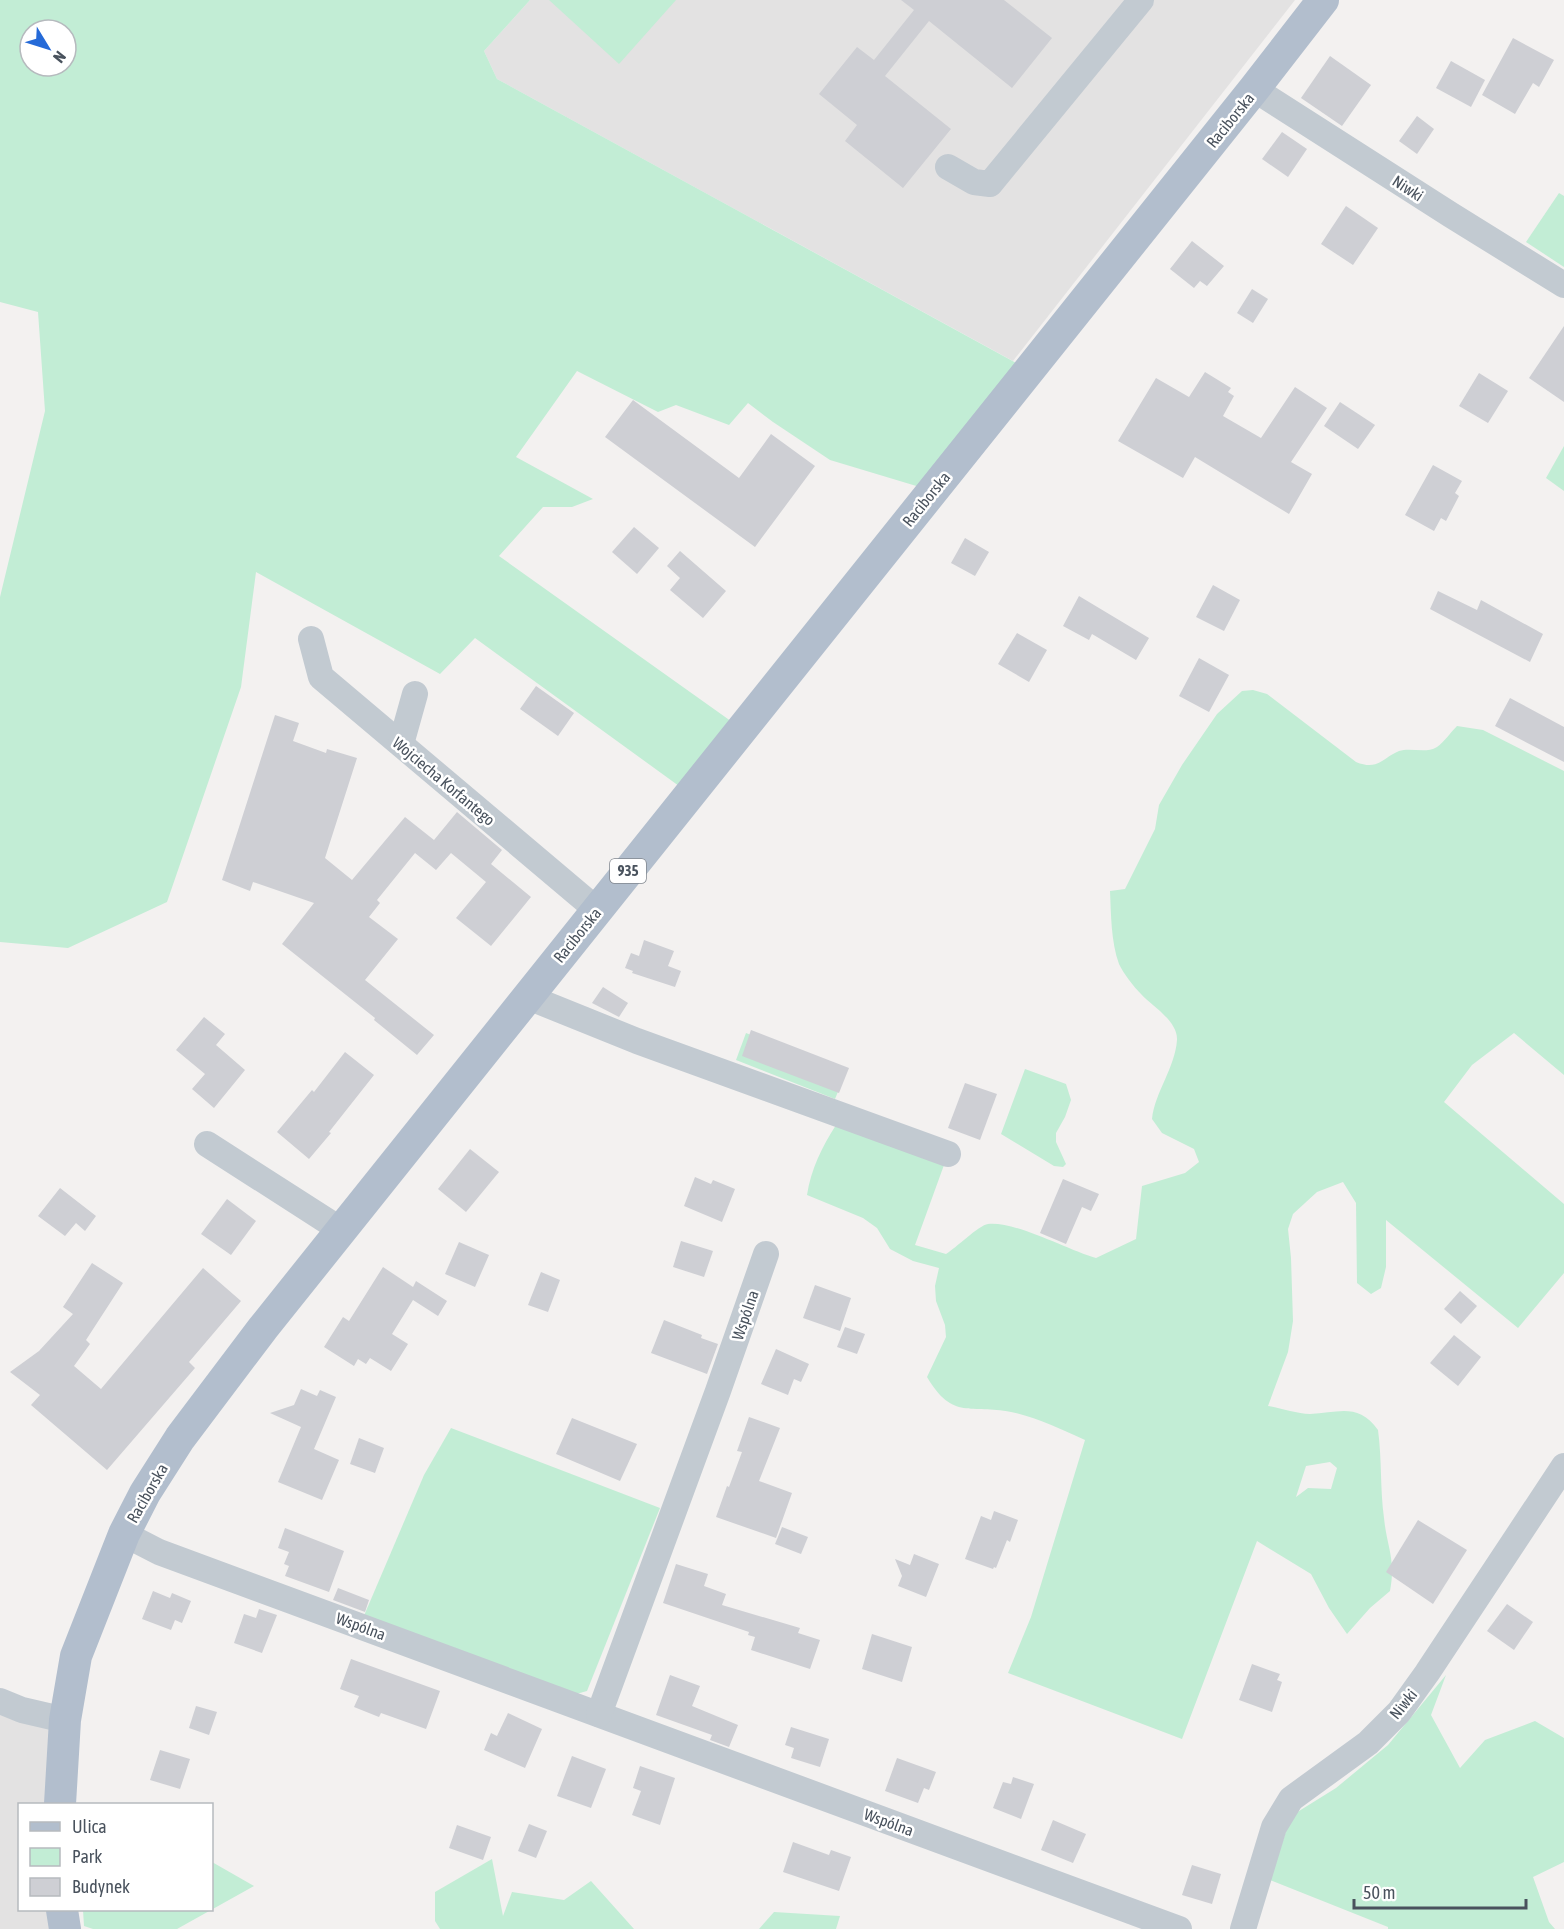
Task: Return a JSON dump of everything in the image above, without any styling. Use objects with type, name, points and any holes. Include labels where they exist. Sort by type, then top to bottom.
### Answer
[{"type":"main road","name":"Raciborska","points":[[60,1803],[65,1720],[76,1656],[124,1534],[145,1493],[180,1437],[262,1328],[1323,0]]},
{"type":"main road","points":[[62,1911],[65,1929]]},
{"type":"street","points":[[948,167],[974,182],[990,184],[1141,0]]},
{"type":"street","name":"Niwki","points":[[1254,89],[1564,285]]},
{"type":"street","name":"Wojciecha Korfantego","points":[[311,639],[321,677],[597,910]]},
{"type":"street","points":[[401,744],[415,694]]},
{"type":"street","points":[[528,997],[637,1041],[948,1154]]},
{"type":"street","points":[[207,1144],[341,1230]]},
{"type":"street","name":"Wspólna","points":[[599,1714],[766,1254]]},
{"type":"street","name":"Niwki","points":[[1243,1929],[1274,1827],[1291,1799],[1368,1743],[1399,1712],[1564,1466]]},
{"type":"street","name":"Wspólna","points":[[124,1534],[159,1552],[1179,1929]]},
{"type":"street","points":[[0,1701],[22,1710],[65,1720]]},
{"type":"shaded area","points":[[530,0],[1295,0],[1013,361],[497,79],[484,51]]},
{"type":"shaded area","points":[[0,1701],[65,1720],[60,1803],[18,1803],[18,1911],[61,1911],[63,1929],[0,1929]]},
{"type":"green space","points":[[0,0],[530,0],[484,51],[497,79],[1029,370],[933,491],[830,460],[748,403],[729,425],[676,405],[658,412],[577,371],[516,457],[593,499],[572,507],[543,507],[499,556],[742,729],[690,794],[475,638],[440,674],[256,572],[241,687],[167,902],[68,948],[0,942],[0,597],[45,411],[38,312],[0,302]]},
{"type":"green space","points":[[549,0],[676,0],[619,64]]},
{"type":"green space","points":[[1559,193],[1564,196],[1564,267],[1526,242]]},
{"type":"green space","points":[[1564,446],[1564,491],[1546,478]]},
{"type":"green space","points":[[1253,690],[1267,694],[1356,762],[1363,764],[1375,764],[1399,751],[1437,747],[1457,726],[1483,730],[1564,771],[1564,1075],[1514,1033],[1472,1065],[1444,1102],[1564,1204],[1564,1273],[1518,1328],[1386,1220],[1386,1267],[1381,1288],[1371,1294],[1357,1283],[1356,1203],[1343,1182],[1317,1192],[1293,1214],[1288,1229],[1293,1321],[1288,1352],[1268,1406],[1305,1414],[1355,1412],[1370,1421],[1378,1430],[1385,1528],[1392,1562],[1390,1591],[1370,1608],[1347,1634],[1329,1608],[1311,1574],[1257,1541],[1182,1739],[1008,1673],[1031,1617],[1085,1440],[1020,1414],[964,1408],[945,1400],[927,1377],[946,1337],[945,1325],[936,1301],[935,1286],[939,1268],[913,1261],[890,1249],[877,1228],[863,1218],[807,1195],[818,1158],[836,1125],[944,1165],[915,1245],[946,1254],[979,1228],[988,1224],[999,1224],[1027,1231],[1096,1258],[1136,1239],[1142,1186],[1185,1173],[1199,1162],[1194,1149],[1162,1133],[1152,1119],[1157,1099],[1173,1060],[1176,1033],[1164,1014],[1135,988],[1119,964],[1113,937],[1110,891],[1125,889],[1155,829],[1159,805],[1182,765],[1217,714],[1242,691]],"holes":[[[1330,1462],[1337,1468],[1331,1489],[1308,1488],[1296,1497],[1306,1466]]]},
{"type":"green space","points":[[746,1033],[846,1072],[835,1099],[736,1060]]},
{"type":"green space","points":[[1025,1069],[1066,1084],[1071,1100],[1056,1133],[1056,1142],[1066,1164],[1063,1167],[1054,1166],[1001,1134]]},
{"type":"green space","points":[[451,1428],[660,1508],[587,1691],[569,1696],[363,1618],[424,1475]]},
{"type":"green space","points":[[1446,1675],[1431,1715],[1460,1768],[1485,1740],[1535,1721],[1564,1738],[1564,1862],[1533,1877],[1549,1922],[1555,1929],[1388,1929],[1388,1927],[1270,1880],[1291,1816],[1336,1788],[1388,1745]]},
{"type":"green space","points":[[492,1859],[503,1916],[512,1892],[564,1900],[591,1881],[634,1929],[440,1929],[435,1921],[435,1892]]},
{"type":"green space","points":[[213,1863],[254,1886],[213,1908]]},
{"type":"green space","points":[[83,1911],[209,1911],[177,1929],[93,1929],[84,1926]]},
{"type":"green space","points":[[774,1912],[840,1916],[836,1929],[759,1929]]},
{"type":"building","points":[[901,0],[1004,0],[1052,38],[1012,88],[929,21],[885,76],[951,129],[903,188],[845,141],[857,125],[819,94],[857,47],[874,60],[914,10]]},
{"type":"building","points":[[1513,38],[1554,60],[1539,87],[1533,83],[1515,114],[1482,95]]},
{"type":"building","points":[[1330,56],[1371,85],[1342,126],[1301,98]]},
{"type":"building","points":[[1451,61],[1485,80],[1471,107],[1436,88]]},
{"type":"building","points":[[1417,116],[1434,129],[1417,154],[1399,141]]},
{"type":"building","points":[[1282,132],[1307,149],[1288,177],[1262,159]]},
{"type":"building","points":[[1346,206],[1378,228],[1353,265],[1321,244]]},
{"type":"building","points":[[1192,241],[1224,266],[1207,286],[1200,281],[1194,288],[1170,269]]},
{"type":"building","points":[[1252,289],[1268,299],[1253,323],[1237,313]]},
{"type":"building","points":[[1564,326],[1564,402],[1529,378]]},
{"type":"building","points":[[1205,372],[1231,388],[1228,392],[1234,396],[1223,416],[1261,438],[1295,387],[1327,408],[1291,462],[1312,474],[1289,514],[1195,457],[1183,478],[1118,441],[1156,378],[1189,397]]},
{"type":"building","points":[[1479,373],[1508,391],[1488,423],[1459,406]]},
{"type":"building","points":[[633,400],[739,478],[771,434],[815,466],[755,547],[605,437]]},
{"type":"building","points":[[1340,402],[1375,425],[1358,449],[1324,426]]},
{"type":"building","points":[[1433,465],[1462,481],[1455,493],[1459,496],[1446,521],[1441,518],[1434,531],[1405,515]]},
{"type":"building","points":[[634,527],[659,548],[637,574],[612,552]]},
{"type":"building","points":[[965,538],[989,552],[975,576],[951,563]]},
{"type":"building","points":[[680,551],[726,591],[703,618],[670,590],[680,578],[667,566]]},
{"type":"building","points":[[1213,585],[1240,600],[1224,631],[1196,617]]},
{"type":"building","points":[[1438,591],[1477,610],[1481,600],[1543,634],[1530,662],[1430,609]]},
{"type":"building","points":[[1079,596],[1149,638],[1136,660],[1092,634],[1089,640],[1063,626]]},
{"type":"building","points":[[1017,633],[1047,650],[1029,682],[998,664]]},
{"type":"building","points":[[1199,658],[1229,675],[1209,712],[1179,696]]},
{"type":"building","points":[[536,686],[574,713],[558,736],[520,709]]},
{"type":"building","points":[[1510,698],[1564,727],[1564,762],[1495,726]]},
{"type":"building","points":[[275,715],[299,723],[293,741],[326,753],[327,749],[357,758],[325,858],[352,880],[405,817],[434,840],[457,812],[502,850],[491,864],[531,897],[491,946],[456,918],[486,882],[451,853],[436,870],[415,853],[377,900],[380,903],[369,917],[398,939],[365,980],[434,1035],[417,1055],[374,1020],[375,1018],[282,944],[314,903],[253,882],[250,891],[222,880]]},
{"type":"building","points":[[644,940],[674,951],[668,966],[681,971],[675,987],[632,973],[633,971],[625,968],[631,953],[639,956]]},
{"type":"building","points":[[603,987],[628,1003],[619,1017],[592,1003]]},
{"type":"building","points":[[204,1017],[225,1034],[216,1045],[245,1070],[214,1108],[192,1089],[205,1074],[176,1050]]},
{"type":"building","points":[[751,1030],[849,1068],[839,1093],[742,1056]]},
{"type":"building","points":[[345,1052],[374,1075],[309,1159],[277,1132],[312,1090],[314,1092]]},
{"type":"building","points":[[965,1083],[997,1094],[980,1140],[948,1128]]},
{"type":"building","points":[[470,1149],[499,1172],[466,1212],[438,1189]]},
{"type":"building","points":[[695,1177],[711,1184],[713,1180],[735,1189],[722,1222],[684,1206]]},
{"type":"building","points":[[1063,1179],[1099,1194],[1091,1211],[1082,1207],[1066,1244],[1040,1233]]},
{"type":"building","points":[[60,1188],[96,1216],[85,1231],[76,1223],[65,1236],[38,1216]]},
{"type":"building","points":[[227,1199],[256,1221],[231,1255],[201,1234]]},
{"type":"building","points":[[681,1241],[713,1251],[704,1277],[673,1267]]},
{"type":"building","points":[[459,1242],[489,1255],[475,1287],[445,1274]]},
{"type":"building","points":[[92,1263],[123,1283],[86,1340],[90,1344],[74,1366],[101,1389],[203,1268],[241,1301],[189,1362],[195,1368],[107,1470],[31,1405],[40,1395],[10,1372],[39,1351],[73,1314],[63,1307]]},
{"type":"building","points":[[383,1267],[413,1287],[416,1281],[447,1301],[438,1316],[413,1300],[392,1334],[408,1344],[391,1371],[370,1358],[366,1364],[358,1359],[354,1366],[324,1347],[343,1317],[349,1321]]},
{"type":"building","points":[[541,1272],[560,1280],[548,1312],[528,1305]]},
{"type":"building","points":[[815,1285],[851,1298],[840,1331],[803,1318]]},
{"type":"building","points":[[1460,1291],[1477,1306],[1461,1324],[1444,1309]]},
{"type":"building","points":[[664,1320],[718,1344],[707,1374],[651,1353]]},
{"type":"building","points":[[845,1327],[865,1334],[857,1354],[837,1347]]},
{"type":"building","points":[[1454,1335],[1481,1357],[1458,1386],[1430,1363]]},
{"type":"building","points":[[776,1349],[809,1364],[801,1382],[794,1379],[788,1395],[761,1384]]},
{"type":"building","points":[[301,1389],[317,1396],[320,1390],[336,1397],[314,1449],[339,1460],[322,1500],[278,1482],[301,1427],[270,1413],[294,1405]]},
{"type":"building","points":[[749,1417],[780,1428],[759,1481],[792,1493],[776,1538],[716,1517],[742,1452],[737,1451]]},
{"type":"building","points":[[572,1418],[637,1444],[620,1481],[556,1454]]},
{"type":"building","points":[[359,1438],[384,1448],[375,1473],[350,1464]]},
{"type":"building","points":[[994,1511],[1018,1520],[1010,1542],[1007,1540],[996,1568],[993,1569],[965,1559],[981,1516],[991,1520]]},
{"type":"building","points":[[1418,1520],[1467,1550],[1433,1604],[1386,1572]]},
{"type":"building","points":[[782,1527],[808,1537],[801,1554],[775,1544]]},
{"type":"building","points":[[285,1528],[344,1551],[329,1592],[285,1576],[289,1566],[284,1564],[289,1552],[278,1548]]},
{"type":"building","points":[[914,1554],[939,1564],[926,1597],[898,1586],[902,1576],[895,1559],[910,1565]]},
{"type":"building","points":[[676,1564],[708,1574],[704,1586],[726,1594],[722,1605],[800,1628],[798,1633],[820,1640],[810,1669],[751,1650],[755,1637],[748,1635],[749,1632],[663,1603]]},
{"type":"building","points":[[338,1588],[369,1600],[365,1612],[333,1600]]},
{"type":"building","points":[[153,1591],[170,1598],[172,1593],[191,1601],[182,1623],[175,1620],[171,1630],[142,1619]]},
{"type":"building","points":[[1507,1604],[1533,1622],[1514,1650],[1487,1631]]},
{"type":"building","points":[[259,1609],[277,1615],[262,1653],[234,1643],[244,1614],[256,1618]]},
{"type":"building","points":[[872,1634],[912,1647],[902,1682],[862,1669]]},
{"type":"building","points":[[351,1659],[440,1691],[426,1729],[381,1713],[379,1717],[354,1707],[359,1696],[340,1689]]},
{"type":"building","points":[[1252,1664],[1280,1674],[1277,1680],[1282,1682],[1272,1712],[1239,1700]]},
{"type":"building","points":[[670,1675],[700,1686],[692,1706],[738,1725],[729,1747],[710,1740],[712,1735],[656,1715]]},
{"type":"building","points":[[196,1706],[217,1712],[209,1735],[189,1728]]},
{"type":"building","points":[[508,1713],[542,1729],[525,1768],[484,1750],[491,1733],[497,1736]]},
{"type":"building","points":[[791,1727],[829,1739],[820,1767],[791,1758],[794,1748],[785,1745]]},
{"type":"building","points":[[160,1750],[190,1759],[180,1789],[150,1780]]},
{"type":"building","points":[[572,1756],[606,1769],[591,1808],[557,1796]]},
{"type":"building","points":[[897,1758],[936,1772],[929,1790],[924,1788],[918,1803],[885,1791]]},
{"type":"building","points":[[640,1766],[675,1778],[660,1825],[632,1815],[641,1791],[633,1788]]},
{"type":"building","points":[[1013,1777],[1034,1784],[1021,1819],[993,1808],[1003,1782],[1011,1784]]},
{"type":"building","points":[[1053,1820],[1086,1834],[1073,1863],[1041,1850]]},
{"type":"building","points":[[529,1824],[547,1831],[536,1858],[518,1851]]},
{"type":"building","points":[[457,1825],[491,1837],[483,1860],[449,1848]]},
{"type":"building","points":[[793,1842],[829,1855],[831,1850],[851,1857],[839,1891],[783,1872]]},
{"type":"building","points":[[1192,1865],[1221,1874],[1212,1904],[1182,1895]]}]
